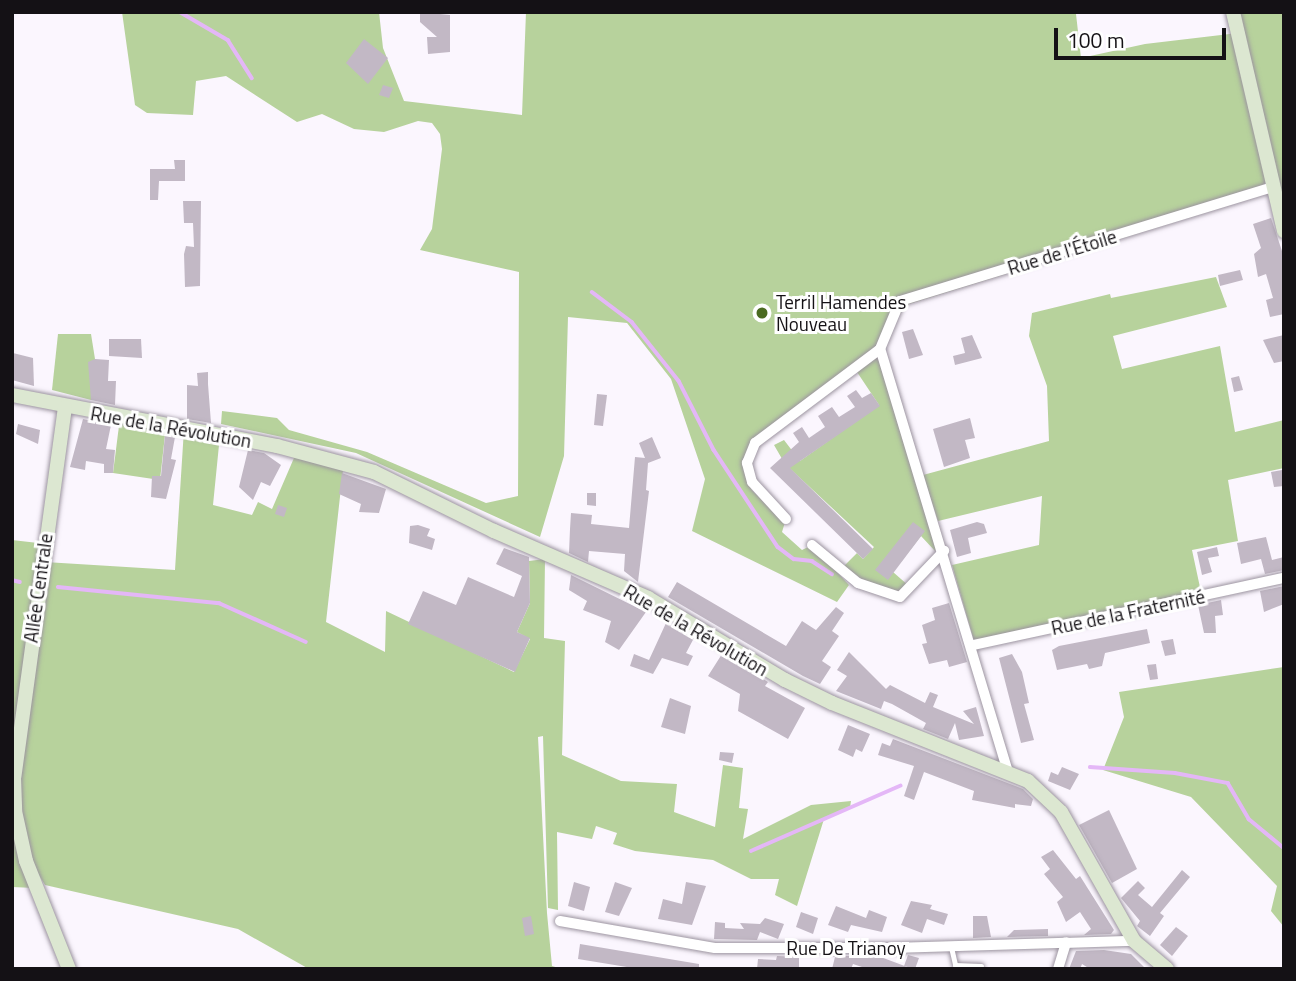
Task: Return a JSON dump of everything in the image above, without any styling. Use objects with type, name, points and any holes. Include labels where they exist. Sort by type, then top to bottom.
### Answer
[{"type":"street","points":[[1233,12],[1284,231]]},
{"type":"street","name":"Rue de l'Étoile","points":[[880,349],[900,302],[1273,187]]},
{"type":"street","points":[[786,519],[752,482],[747,463],[755,443],[880,349],[973,645],[1008,772]]},
{"type":"street","name":"Rue de la Révolution","points":[[12,395],[277,446],[374,472],[648,598],[785,680],[832,703],[1008,772],[1051,798],[1134,941],[1167,969]]},
{"type":"street","name":"Allée Centrale","points":[[65,407],[14,768],[20,839],[69,969]]},
{"type":"street","points":[[811,545],[859,583],[900,597],[944,551]]},
{"type":"street","name":"Rue de la Fraternité","points":[[973,645],[1284,578]]},
{"type":"street","name":"Rue De Trianoy","points":[[560,921],[715,947],[951,947],[1134,941]]},
{"type":"street","points":[[1058,969],[1066,942]]},
{"type":"lane","points":[[951,947],[954,965],[981,966]]},
{"type":"green space","points":[[122,12],[379,12],[383,48],[404,101],[522,115],[526,12],[1081,12],[1076,14],[1081,58],[1145,44],[1238,33],[1237,12],[1284,12],[1284,214],[1274,173],[1261,188],[1233,204],[909,304],[884,331],[880,349],[941,540],[935,551],[921,536],[893,572],[909,586],[898,593],[867,583],[844,566],[857,553],[863,559],[874,547],[785,464],[774,445],[784,440],[800,461],[879,405],[855,369],[759,438],[746,470],[751,489],[780,519],[786,519],[782,532],[802,550],[812,545],[849,585],[837,602],[692,531],[705,479],[671,379],[627,323],[568,317],[564,456],[540,537],[356,453],[221,424],[222,411],[277,418],[289,430],[367,452],[486,503],[518,496],[519,272],[420,250],[432,229],[442,149],[440,134],[432,123],[418,121],[384,132],[354,129],[322,114],[297,122],[226,76],[196,81],[193,115],[147,113],[135,105]]},
{"type":"green space","points":[[1216,277],[1227,307],[1113,336],[1122,369],[1220,346],[1235,432],[1284,420],[1284,468],[1228,480],[1238,541],[1192,550],[1201,592],[974,641],[952,565],[1039,545],[1042,496],[938,521],[923,475],[1049,441],[1047,386],[1029,336],[1032,313],[1110,294],[1111,298]]},
{"type":"green space","points":[[58,334],[91,334],[95,359],[91,400],[52,390]]},
{"type":"green space","points":[[120,418],[166,426],[160,480],[113,473]]},
{"type":"green space","points":[[184,429],[220,435],[213,505],[252,515],[258,502],[272,509],[297,451],[343,470],[326,622],[385,652],[386,611],[514,672],[530,639],[517,632],[530,603],[529,561],[545,559],[544,638],[565,641],[562,755],[621,781],[677,784],[674,812],[715,827],[723,765],[743,768],[739,808],[748,809],[743,839],[811,805],[851,801],[850,808],[824,819],[797,906],[775,895],[779,879],[751,879],[713,860],[635,851],[613,844],[617,833],[596,826],[592,839],[557,832],[558,910],[548,908],[543,736],[538,737],[547,913],[552,966],[562,969],[309,969],[238,929],[45,885],[31,862],[35,888],[12,887],[12,540],[38,543],[45,562],[175,570]]},
{"type":"green space","points":[[1284,667],[1284,927],[1271,911],[1277,886],[1191,797],[1103,770],[1124,717],[1119,692]]},
{"type":"building","points":[[420,12],[450,15],[450,52],[428,54],[427,37],[437,37],[420,22]]},
{"type":"building","points":[[364,39],[388,58],[368,84],[346,63]]},
{"type":"building","points":[[383,85],[393,88],[389,98],[379,95]]},
{"type":"building","points":[[174,160],[185,160],[185,181],[159,181],[158,200],[150,200],[150,169],[175,169]]},
{"type":"building","points":[[183,201],[201,201],[200,286],[185,287],[184,254],[186,246],[194,247],[193,223],[184,223]]},
{"type":"building","points":[[1271,218],[1284,257],[1284,314],[1270,317],[1266,300],[1273,298],[1266,274],[1258,277],[1254,254],[1261,248],[1253,224]]},
{"type":"building","points":[[1240,270],[1243,280],[1220,286],[1218,275]]},
{"type":"building","points":[[913,329],[923,355],[909,359],[902,332]]},
{"type":"building","points":[[972,335],[982,358],[955,365],[953,356],[965,353],[961,338]]},
{"type":"building","points":[[1284,335],[1284,361],[1274,363],[1263,340]]},
{"type":"building","points":[[109,339],[141,339],[142,358],[109,356]]},
{"type":"building","points":[[13,353],[33,358],[34,386],[12,380]]},
{"type":"building","points":[[95,359],[109,360],[108,381],[116,381],[115,405],[91,400],[88,362]]},
{"type":"building","points":[[208,372],[211,423],[187,419],[187,385],[198,386],[197,373]]},
{"type":"building","points":[[1239,376],[1243,390],[1234,392],[1231,378]]},
{"type":"building","points":[[856,390],[862,398],[871,393],[880,406],[790,468],[873,549],[863,559],[770,468],[799,442],[793,433],[802,427],[809,438],[825,427],[818,416],[832,407],[839,417],[855,407],[847,396]]},
{"type":"building","points":[[597,394],[607,395],[603,426],[594,425]]},
{"type":"building","points":[[970,418],[975,438],[965,440],[970,458],[944,467],[933,429]]},
{"type":"building","points":[[83,419],[111,425],[106,449],[115,450],[113,473],[104,473],[104,464],[86,461],[85,470],[70,467]]},
{"type":"building","points":[[18,424],[40,430],[38,444],[16,434]]},
{"type":"building","points":[[165,435],[175,437],[171,459],[176,460],[166,499],[151,497],[152,476],[161,476]]},
{"type":"building","points":[[652,437],[661,458],[648,463],[646,490],[649,491],[638,582],[624,571],[625,554],[589,551],[588,562],[569,553],[571,513],[592,515],[591,524],[629,528],[635,457],[645,458],[639,443]]},
{"type":"building","points":[[248,450],[264,453],[281,465],[270,486],[261,482],[253,500],[239,487]]},
{"type":"building","points":[[1282,470],[1284,486],[1274,487],[1271,472]]},
{"type":"building","points":[[342,473],[386,489],[379,513],[359,512],[361,504],[339,494]]},
{"type":"building","points":[[587,493],[596,493],[596,506],[587,505]]},
{"type":"building","points":[[278,505],[287,508],[284,517],[275,514]]},
{"type":"building","points":[[913,522],[925,531],[888,580],[875,570]]},
{"type":"building","points":[[977,522],[984,524],[987,533],[968,538],[971,553],[957,557],[950,530]]},
{"type":"building","points":[[418,525],[430,529],[427,536],[435,539],[432,550],[409,543],[410,526]]},
{"type":"building","points":[[1266,537],[1272,560],[1284,557],[1284,570],[1265,574],[1261,559],[1241,564],[1237,543]]},
{"type":"building","points":[[1217,547],[1219,556],[1208,558],[1212,572],[1202,575],[1197,552]]},
{"type":"building","points":[[504,548],[529,557],[530,603],[517,632],[530,638],[515,672],[408,624],[423,591],[456,605],[468,577],[514,597],[522,576],[496,564]]},
{"type":"building","points":[[571,575],[646,612],[619,650],[605,642],[611,621],[583,610],[587,601],[569,590]]},
{"type":"building","points":[[677,582],[786,646],[802,621],[816,630],[836,607],[844,613],[832,631],[839,636],[822,661],[831,667],[820,684],[803,676],[668,597]]},
{"type":"building","points":[[1284,586],[1284,604],[1264,612],[1260,591]]},
{"type":"building","points":[[1221,600],[1223,615],[1215,616],[1216,633],[1204,633],[1198,605]]},
{"type":"building","points":[[949,603],[967,662],[949,667],[947,660],[929,664],[922,644],[927,643],[922,625],[935,620],[932,608]]},
{"type":"building","points":[[666,623],[694,638],[686,653],[693,656],[688,666],[662,658],[653,674],[630,666],[634,654],[649,660]]},
{"type":"building","points":[[1147,629],[1150,643],[1105,653],[1102,666],[1089,669],[1087,664],[1057,670],[1052,650],[1059,646]]},
{"type":"building","points":[[1173,639],[1176,654],[1165,656],[1161,641]]},
{"type":"building","points":[[849,652],[886,689],[890,685],[925,703],[930,692],[938,695],[933,707],[974,724],[963,711],[976,707],[984,736],[959,740],[955,723],[948,739],[923,729],[926,723],[892,704],[884,701],[881,709],[836,691],[847,676],[837,670]]},
{"type":"building","points":[[722,654],[768,682],[765,686],[805,708],[788,739],[738,711],[740,694],[708,676]]},
{"type":"building","points":[[1012,654],[1022,672],[1029,703],[1024,704],[1034,740],[1021,743],[999,658]]},
{"type":"building","points":[[1156,664],[1158,679],[1150,680],[1147,665]]},
{"type":"building","points":[[670,698],[691,706],[685,734],[661,727]]},
{"type":"building","points":[[848,725],[870,734],[862,752],[856,749],[853,757],[838,750]]},
{"type":"building","points":[[893,739],[1023,789],[1033,799],[1031,806],[1015,804],[1015,808],[972,800],[974,791],[924,772],[914,800],[904,796],[914,766],[878,755],[882,743],[890,746]]},
{"type":"building","points":[[720,752],[734,753],[732,763],[719,760]]},
{"type":"building","points":[[1062,767],[1079,774],[1070,790],[1048,781],[1051,772],[1058,775]]},
{"type":"building","points":[[1109,810],[1137,869],[1112,883],[1079,825]]},
{"type":"building","points":[[1053,850],[1076,879],[1080,876],[1114,930],[1111,934],[1084,935],[1091,929],[1080,912],[1066,922],[1057,902],[1063,897],[1044,874],[1050,869],[1041,857]]},
{"type":"building","points":[[1182,870],[1190,877],[1160,913],[1164,916],[1150,936],[1137,926],[1140,921],[1121,898],[1138,881],[1145,888],[1138,895],[1152,907]]},
{"type":"building","points":[[574,882],[590,887],[584,911],[568,906]]},
{"type":"building","points":[[615,882],[632,888],[619,916],[605,912]]},
{"type":"building","points":[[686,882],[706,886],[692,925],[658,919],[663,899],[682,904]]},
{"type":"building","points":[[911,901],[932,905],[930,909],[948,914],[944,925],[927,919],[922,933],[901,925]]},
{"type":"building","points":[[836,906],[866,918],[869,910],[887,917],[882,932],[851,925],[848,932],[828,925]]},
{"type":"building","points":[[801,912],[818,918],[813,934],[796,927]]},
{"type":"building","points":[[531,916],[534,934],[525,936],[522,918]]},
{"type":"building","points":[[973,916],[987,916],[991,937],[973,938]]},
{"type":"building","points":[[765,918],[784,924],[778,939],[760,932],[757,940],[714,939],[715,922],[725,923],[725,928],[744,929],[740,923],[760,924]]},
{"type":"building","points":[[1176,927],[1188,936],[1172,956],[1160,945]]},
{"type":"building","points":[[1048,929],[1048,936],[1007,937],[1014,930]]},
{"type":"building","points":[[580,944],[699,964],[699,969],[639,969],[578,959]]},
{"type":"building","points":[[1104,950],[1131,954],[1146,969],[1090,969],[1082,964],[1080,969],[1069,969],[1076,951]]},
{"type":"building","points":[[908,955],[919,958],[915,969],[904,966]]},
{"type":"building","points":[[777,956],[799,957],[799,969],[757,969],[758,959],[776,960]]},
{"type":"building","points":[[832,956],[878,956],[910,968],[868,969],[853,964],[851,969],[832,969],[835,957]]},
{"type":"waterway","points":[[180,12],[228,40],[252,78]]},
{"type":"waterway","points":[[592,292],[632,322],[679,381],[714,450],[778,547],[794,559],[812,561],[832,574]]},
{"type":"waterway","points":[[12,580],[20,582]]},
{"type":"waterway","points":[[58,587],[219,603],[306,642]]},
{"type":"waterway","points":[[1090,767],[1175,773],[1228,783],[1249,819],[1284,848]]},
{"type":"waterway","points":[[751,851],[900,786]]},
{"type":"place","name":"Terril Hamendes Nouveau","points":[[762,313]]}]
